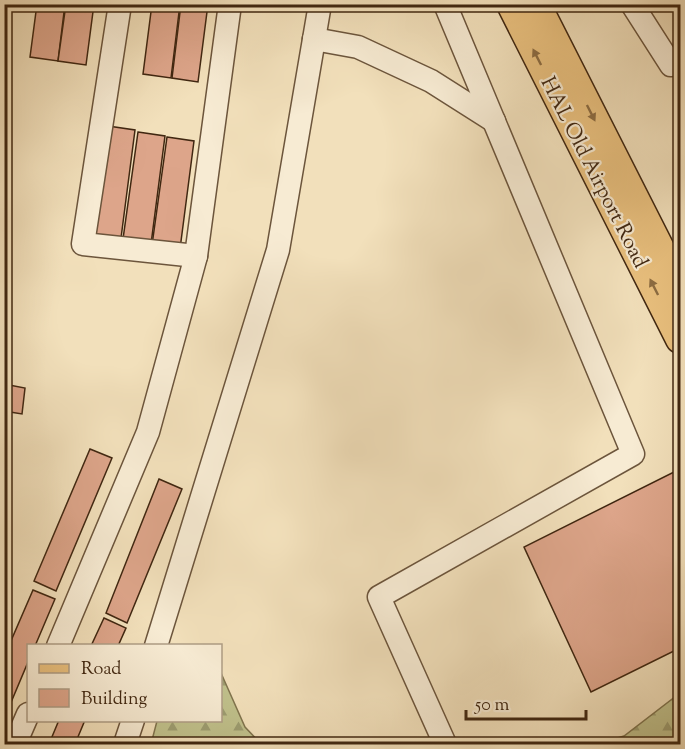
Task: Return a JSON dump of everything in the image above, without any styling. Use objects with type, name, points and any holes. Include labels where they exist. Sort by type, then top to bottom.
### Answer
[{"type":"main road","name":"HAL Old Airport Road","points":[[511,4],[681,339]]},
{"type":"main road","name":"HAL Old Airport Road","points":[[536,4],[681,288]]},
{"type":"lane","points":[[120,4],[83,244],[196,255]]},
{"type":"lane","points":[[58,644],[148,432],[196,255],[230,4]]},
{"type":"lane","points":[[156,644],[278,250],[320,4]]},
{"type":"lane","points":[[445,4],[633,454],[379,597],[445,744]]},
{"type":"lane","points":[[632,4],[677,70]]},
{"type":"lane","points":[[314,39],[358,46],[431,81],[494,121]]},
{"type":"lane","points":[[12,742],[27,716]]},
{"type":"lane","points":[[125,744],[132,722]]},
{"type":"green space","points":[[222,675],[245,727],[261,744],[151,744],[157,722],[222,722]]},
{"type":"green space","points":[[680,693],[680,744],[597,744],[624,736]]},
{"type":"building","points":[[37,4],[65,4],[58,61],[30,57]]},
{"type":"building","points":[[66,4],[94,4],[86,65],[58,61]]},
{"type":"building","points":[[152,4],[180,4],[171,78],[143,74]]},
{"type":"building","points":[[181,4],[208,4],[198,82],[172,78]]},
{"type":"building","points":[[108,126],[135,130],[121,238],[93,234]]},
{"type":"building","points":[[138,132],[165,136],[151,244],[123,239]]},
{"type":"building","points":[[167,137],[194,141],[180,249],[152,245]]},
{"type":"building","points":[[4,384],[25,388],[22,414],[4,411]]},
{"type":"building","points":[[90,449],[112,458],[56,591],[34,581]]},
{"type":"building","points":[[680,469],[680,648],[591,692],[524,547]]},
{"type":"building","points":[[159,479],[182,489],[127,623],[106,613]]},
{"type":"building","points":[[33,590],[55,599],[36,644],[27,644],[27,664],[4,719],[4,657]]},
{"type":"building","points":[[104,618],[126,628],[119,644],[92,644]]},
{"type":"building","points":[[58,722],[84,722],[75,744],[49,744]]}]
